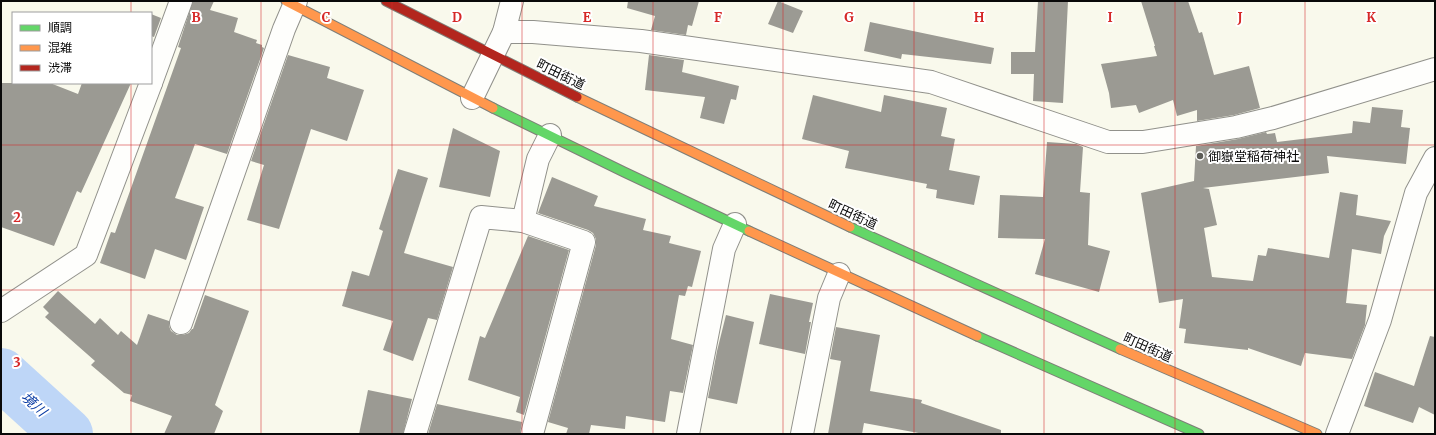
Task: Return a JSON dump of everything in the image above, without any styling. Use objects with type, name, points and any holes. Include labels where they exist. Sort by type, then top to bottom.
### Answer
[{"type":"main road","name":"町田街道","points":[[386,1],[493,56],[859,231],[1055,321],[1317,434]]},
{"type":"main road","points":[[292,2],[472,98],[734,224],[839,274],[1199,434]]},
{"type":"street","points":[[152,80],[181,1]]},
{"type":"street","points":[[472,98],[504,32],[512,1]]},
{"type":"street","points":[[181,323],[284,29],[292,2]]},
{"type":"street","points":[[504,32],[533,32],[641,41],[931,82],[1108,142],[1143,142],[1236,127],[1273,118],[1435,69]]},
{"type":"street","points":[[1,311],[86,255],[151,84]]},
{"type":"street","points":[[523,221],[538,159],[550,135]]},
{"type":"street","points":[[1337,434],[1380,320],[1416,193],[1435,158]]},
{"type":"street","points":[[415,434],[481,216],[523,221],[584,242],[532,434]]},
{"type":"street","points":[[688,434],[724,248],[734,224]]},
{"type":"street","points":[[802,434],[829,298],[839,274]]},
{"type":"building","points":[[193,1],[214,1],[210,10],[238,18],[234,32],[257,40],[256,43],[262,45],[264,48],[227,154],[195,144],[175,198],[204,207],[186,260],[155,249],[145,279],[100,263],[111,232],[115,233],[181,48],[178,47]]},
{"type":"building","points":[[628,1],[699,1],[692,26],[688,25],[686,35],[651,30],[655,16],[627,8]]},
{"type":"building","points":[[778,1],[803,11],[793,33],[768,24]]},
{"type":"building","points":[[1038,1],[1068,1],[1063,103],[1033,101],[1034,74],[1011,74],[1011,52],[1035,52]]},
{"type":"building","points":[[1141,1],[1188,1],[1199,33],[1202,32],[1214,75],[1249,66],[1260,108],[1234,115],[1197,121],[1197,110],[1177,116],[1173,100],[1139,113],[1136,105],[1111,108],[1109,93],[1101,64],[1157,56]]},
{"type":"building","points":[[152,14],[161,18],[154,37],[152,36]]},
{"type":"building","points":[[870,22],[994,48],[991,64],[902,54],[901,59],[864,51]]},
{"type":"building","points":[[288,55],[330,67],[327,78],[364,90],[347,141],[311,129],[279,229],[247,220],[264,165],[251,161]]},
{"type":"building","points":[[649,55],[684,60],[682,72],[739,86],[736,100],[731,99],[724,124],[700,118],[705,97],[645,90]]},
{"type":"building","points":[[1,83],[53,84],[78,94],[82,84],[131,84],[81,193],[77,191],[54,246],[1,227]]},
{"type":"building","points":[[813,95],[881,112],[884,95],[947,108],[941,136],[955,139],[949,170],[980,176],[974,205],[936,198],[937,190],[926,188],[927,184],[845,168],[849,151],[802,139]]},
{"type":"building","points":[[1372,107],[1403,110],[1401,127],[1410,128],[1406,164],[1327,156],[1329,173],[1203,188],[1209,189],[1217,225],[1204,228],[1212,277],[1253,281],[1258,255],[1266,256],[1268,248],[1329,258],[1340,192],[1358,195],[1356,215],[1391,221],[1384,236],[1381,254],[1352,249],[1346,303],[1367,305],[1365,325],[1352,359],[1305,353],[1301,366],[1248,348],[1248,350],[1184,343],[1186,329],[1179,328],[1183,299],[1159,303],[1141,193],[1194,181],[1196,146],[1238,139],[1266,132],[1267,134],[1275,133],[1277,142],[1352,133],[1353,121],[1370,123]]},
{"type":"building","points":[[453,128],[500,151],[490,197],[439,187]]},
{"type":"building","points":[[1047,142],[1076,144],[1083,147],[1080,192],[1090,193],[1088,245],[1110,251],[1099,292],[1035,274],[1045,239],[998,238],[1000,195],[1043,197]]},
{"type":"building","points":[[398,169],[428,178],[404,253],[453,267],[437,320],[428,318],[413,361],[383,350],[393,321],[342,306],[352,271],[369,276],[383,231],[379,229]]},
{"type":"building","points":[[552,177],[598,196],[594,206],[646,219],[643,230],[671,236],[669,243],[701,251],[692,287],[688,286],[685,296],[679,295],[671,339],[693,345],[683,393],[670,391],[665,422],[626,416],[625,429],[591,425],[589,434],[566,434],[568,428],[548,422],[596,245],[596,239],[593,233],[588,230],[538,213]]},
{"type":"building","points":[[528,236],[569,250],[524,415],[516,412],[520,397],[468,380],[480,336],[485,338]]},
{"type":"building","points":[[58,291],[95,324],[100,318],[118,335],[121,331],[137,345],[148,314],[169,321],[171,331],[177,335],[189,333],[193,329],[205,295],[249,311],[215,405],[223,411],[214,434],[164,434],[172,416],[130,401],[132,395],[124,393],[91,365],[95,361],[45,317],[49,313],[43,307]]},
{"type":"building","points":[[770,294],[813,303],[805,354],[759,344]]},
{"type":"building","points":[[726,315],[754,322],[737,404],[708,398]]},
{"type":"building","points":[[836,327],[880,335],[870,391],[922,400],[921,403],[1001,430],[1001,434],[924,434],[864,423],[862,434],[828,434],[841,361],[830,359]]},
{"type":"building","points":[[1430,336],[1435,337],[1435,415],[1419,407],[1413,423],[1364,406],[1375,372],[1414,386]]},
{"type":"building","points":[[368,390],[412,399],[403,434],[359,434]]},
{"type":"building","points":[[437,404],[522,422],[520,434],[428,434]]},
{"type":"waterway","name":"境川","points":[[1,374],[67,434]]},
{"type":"traffic: fast","points":[[493,108],[749,231]]},
{"type":"traffic: fast","points":[[850,227],[1120,349]]},
{"type":"traffic: fast","points":[[977,336],[1199,434]]},
{"type":"traffic: slow","points":[[286,1],[493,108]]},
{"type":"traffic: slow","points":[[577,97],[850,227]]},
{"type":"traffic: slow","points":[[749,231],[977,336]]},
{"type":"traffic: slow","points":[[1120,349],[1317,434]]},
{"type":"traffic: jam","points":[[386,1],[577,97]]},
{"type":"place","name":"御嶽堂稲荷神社","points":[[1200,156]]}]
